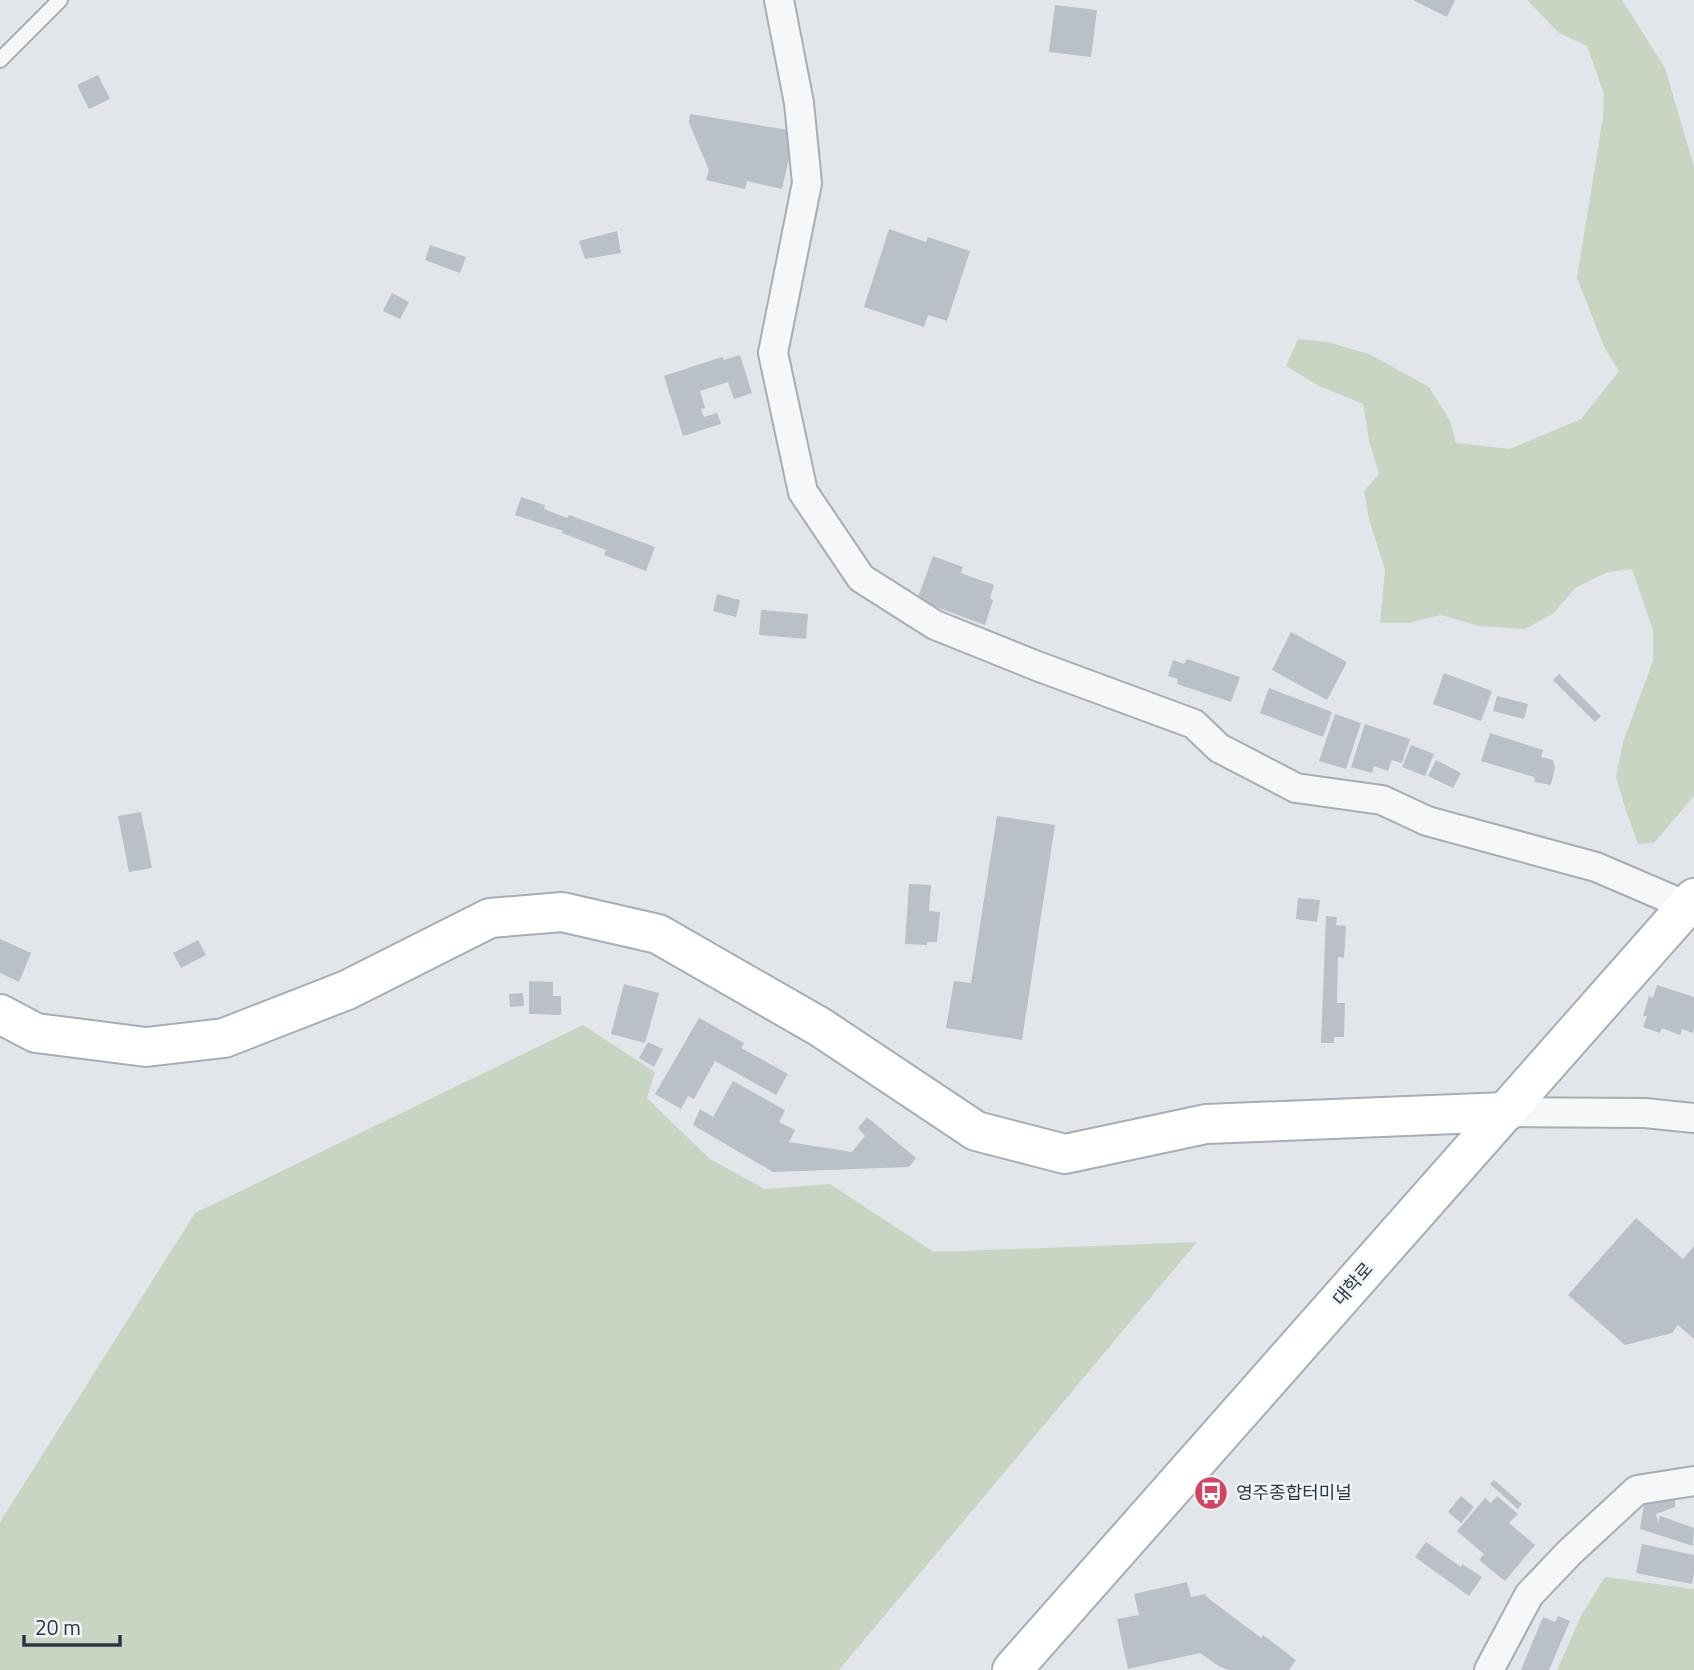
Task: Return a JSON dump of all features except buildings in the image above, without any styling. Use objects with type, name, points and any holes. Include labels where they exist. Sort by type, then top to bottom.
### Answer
[{"type":"street","points":[[779,0],[799,103],[807,183],[773,353],[803,492],[861,578],[935,625],[1194,724],[1219,748],[1296,788],[1382,800],[1427,821],[1596,867],[1691,902]]},
{"type":"street","name":"대학로","points":[[1025,1662],[1691,902]]},
{"type":"street","points":[[0,1014],[36,1033],[146,1046],[224,1038],[347,990],[489,918],[562,912],[658,934],[820,1027],[976,1131],[1065,1154],[1206,1124],[1506,1112],[1645,1113],[1694,1118]]},
{"type":"street","points":[[1489,1670],[1529,1595],[1570,1552],[1637,1490],[1694,1481]]},
{"type":"lane","points":[[0,60],[60,0]]},
{"type":"green space","points":[[1527,0],[1622,0],[1665,68],[1694,167],[1694,796],[1654,843],[1638,844],[1616,777],[1623,742],[1653,661],[1653,630],[1632,569],[1608,572],[1575,588],[1554,613],[1525,629],[1479,626],[1441,615],[1408,623],[1380,623],[1385,570],[1369,519],[1364,491],[1379,474],[1369,441],[1363,404],[1319,386],[1286,366],[1298,339],[1328,342],[1369,354],[1429,387],[1450,421],[1456,443],[1510,449],[1581,419],[1619,371],[1605,349],[1577,278],[1603,117],[1604,94],[1587,46],[1559,33]]},
{"type":"green space","points":[[583,1025],[655,1072],[647,1098],[710,1159],[765,1189],[830,1184],[934,1252],[1197,1242],[839,1670],[0,1670],[0,1522],[195,1213]]},
{"type":"green space","points":[[1605,1577],[1694,1589],[1694,1670],[1557,1670],[1582,1614]]},
{"type":"place","name":"영주종합터미널","points":[[1211,1493]]}]
